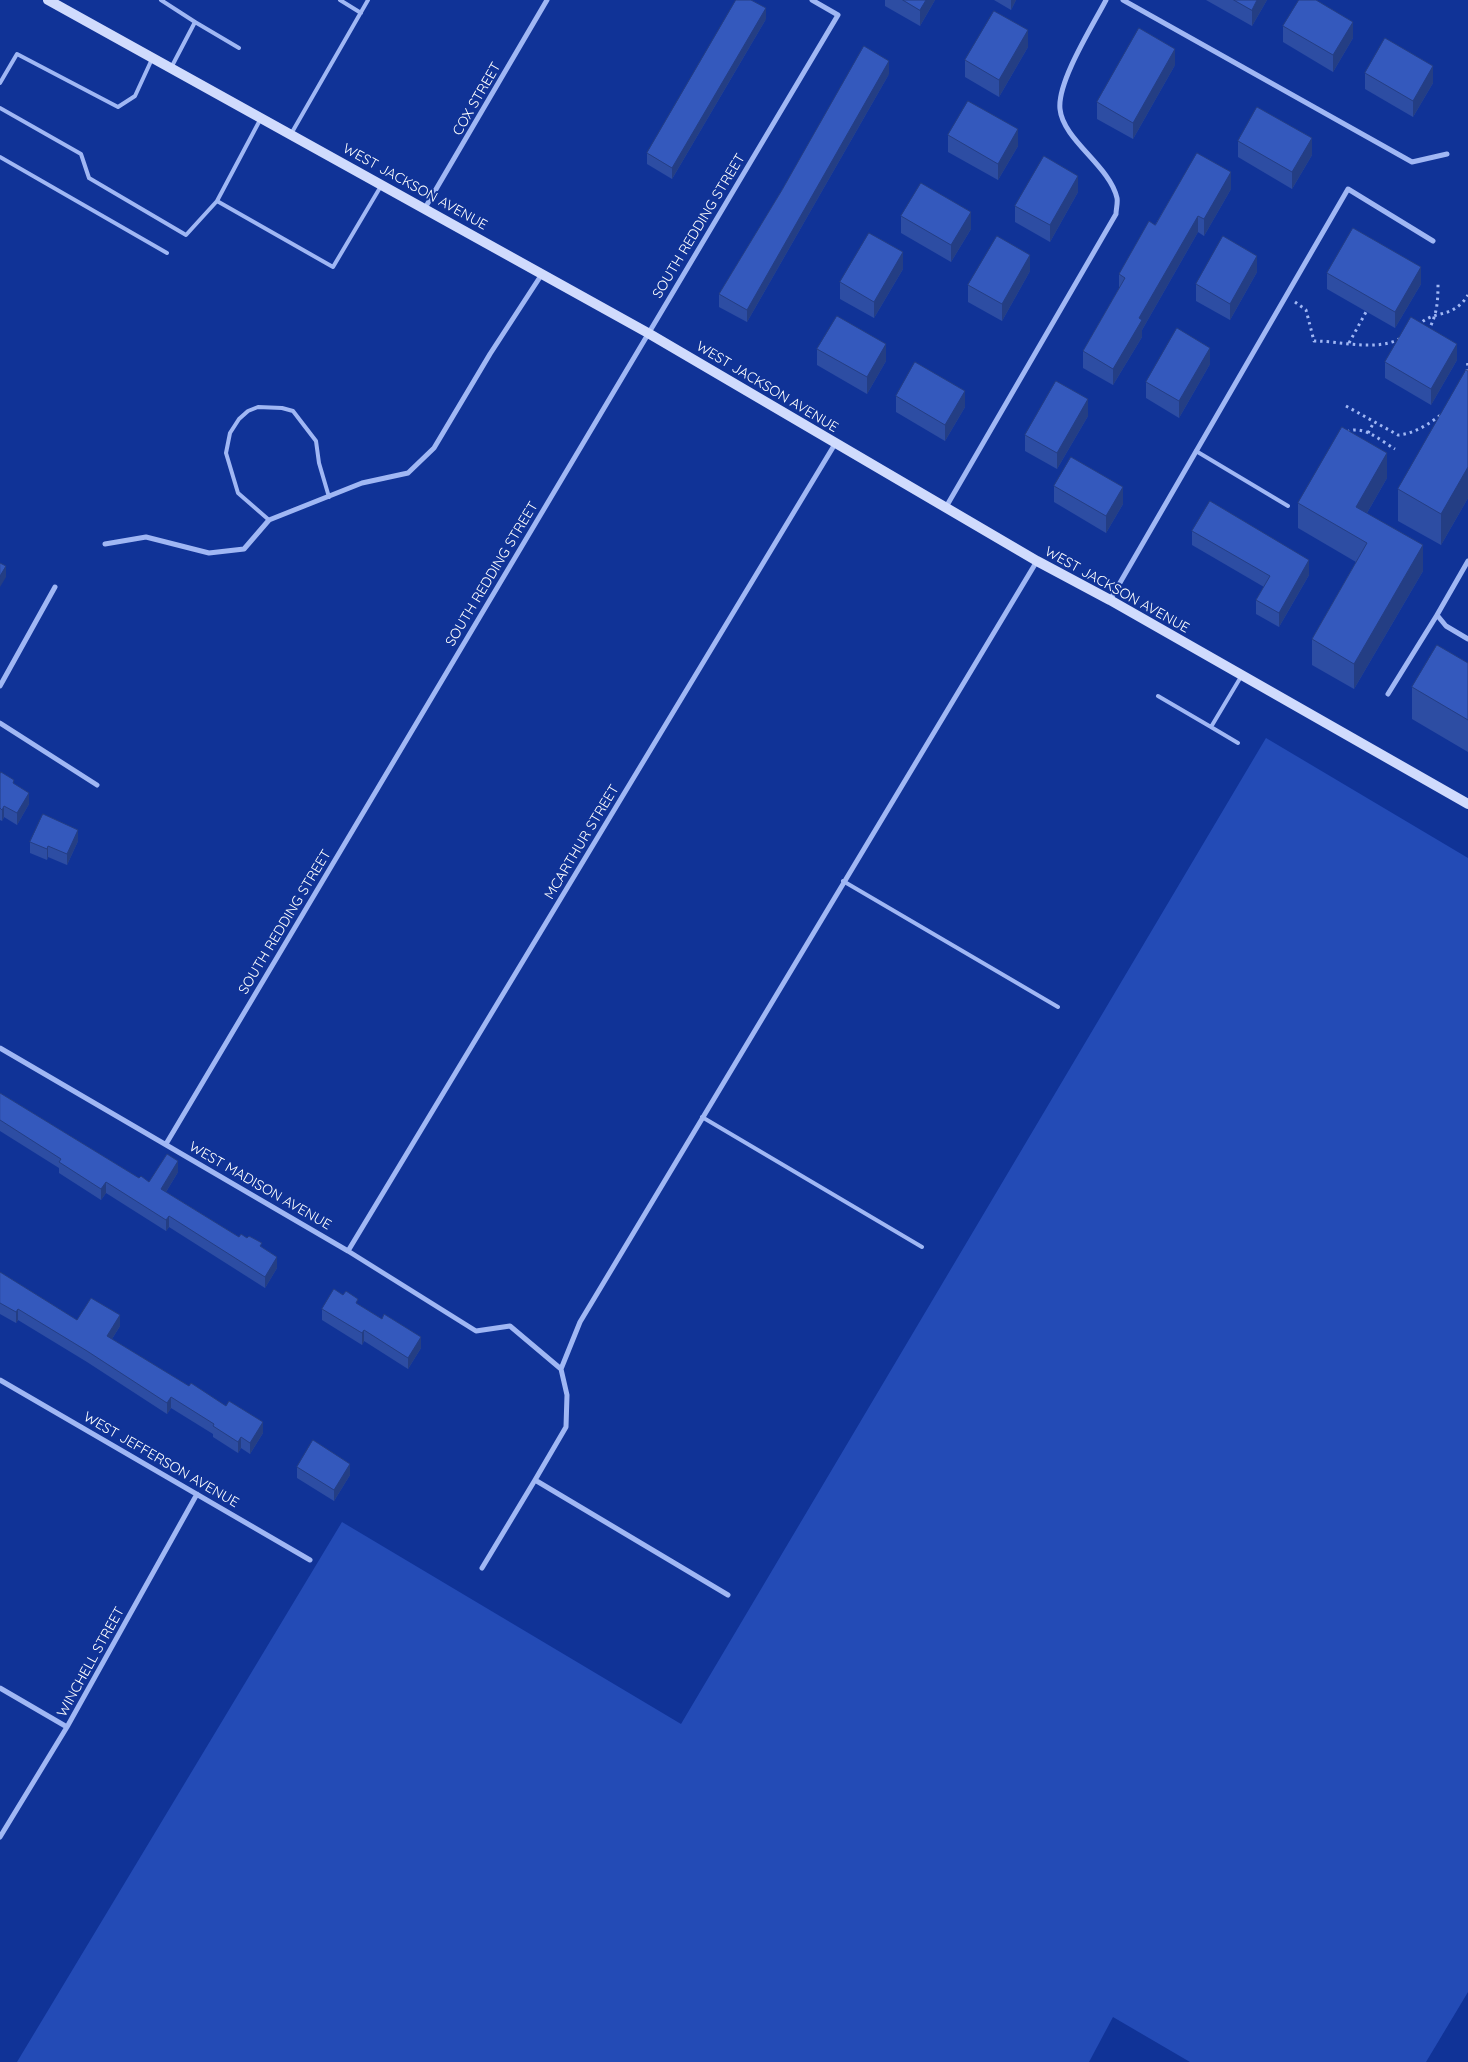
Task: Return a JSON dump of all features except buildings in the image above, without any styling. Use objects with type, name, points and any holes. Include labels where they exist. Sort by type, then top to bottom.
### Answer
[{"type":"street","name":"WEST JACKSON AVENUE","points":[[48,0],[648,333],[1037,561],[1110,600],[1468,804]]},
{"type":"street","name":"COX STREET","points":[[425,208],[547,0]]},
{"type":"street","name":"SOUTH REDDING STREET","points":[[166,1144],[838,15],[812,0]]},
{"type":"street","points":[[946,507],[1116,214],[1117,199],[1109,180],[1064,123],[1059,108],[1064,82],[1106,0]]},
{"type":"street","points":[[1123,0],[1412,162],[1447,154]]},
{"type":"street","points":[[1110,600],[1348,190],[1433,241]]},
{"type":"street","points":[[105,544],[146,537],[209,553],[244,549],[269,520],[362,483],[408,473],[434,448],[490,354],[542,273]]},
{"type":"street","name":"MCARTHUR STREET","points":[[348,1251],[835,444]]},
{"type":"street","points":[[482,1568],[566,1427],[567,1395],[561,1369],[580,1322],[843,881],[1037,561]]},
{"type":"street","points":[[1388,694],[1468,561]]},
{"type":"street","points":[[0,686],[55,587]]},
{"type":"street","points":[[1437,615],[1446,626],[1468,639]]},
{"type":"street","points":[[0,723],[97,785]]},
{"type":"street","name":"WEST MADISON AVENUE","points":[[0,1048],[348,1251],[476,1331],[510,1326],[561,1369]]},
{"type":"street","name":"WEST JEFFERSON AVENUE","points":[[0,1380],[310,1560]]},
{"type":"street","points":[[535,1480],[728,1595]]},
{"type":"street","name":"WINCHELL STREET","points":[[0,1837],[67,1727],[197,1494]]},
{"type":"street","points":[[0,1688],[67,1727]]},
{"type":"lane","points":[[161,0],[240,48]]},
{"type":"lane","points":[[340,0],[361,13]]},
{"type":"lane","points":[[291,134],[368,0]]},
{"type":"lane","points":[[171,68],[195,22]]},
{"type":"lane","points":[[0,83],[17,54],[118,107],[135,96],[153,58]]},
{"type":"lane","points":[[0,108],[80,154],[89,178],[186,235],[218,201],[262,118]]},
{"type":"lane","points":[[0,157],[167,253]]},
{"type":"lane","points":[[218,201],[333,267],[382,184]]},
{"type":"lane","points":[[269,520],[238,493],[226,452],[230,434],[239,419],[248,411],[258,407],[282,408],[293,411],[316,441],[319,463],[328,497]]},
{"type":"lane","points":[[1196,451],[1288,506]]},
{"type":"lane","points":[[1211,727],[1242,676]]},
{"type":"lane","points":[[1158,696],[1238,743]]},
{"type":"lane","points":[[843,881],[1058,1007]]},
{"type":"lane","points":[[702,1117],[922,1247]]},
{"type":"path","points":[[1426,335],[1435,316],[1438,304],[1438,284]]},
{"type":"path","points":[[1416,329],[1424,319],[1457,310],[1468,295]]},
{"type":"path","points":[[1287,296],[1306,310],[1314,341],[1368,346],[1397,340],[1404,336]]},
{"type":"path","points":[[1349,343],[1366,312]]},
{"type":"path","points":[[1466,374],[1468,360]]},
{"type":"path","points":[[1346,406],[1398,436],[1405,435],[1433,421],[1447,409]]},
{"type":"path","points":[[1368,433],[1374,422]]},
{"type":"path","points":[[1342,438],[1354,428],[1363,430],[1395,449]]},
{"type":"shaded area","points":[[1266,738],[1468,858],[1468,1992],[1426,2062],[1190,2062],[1113,2017],[1089,2062],[17,2062],[342,1522],[681,1724]]}]
